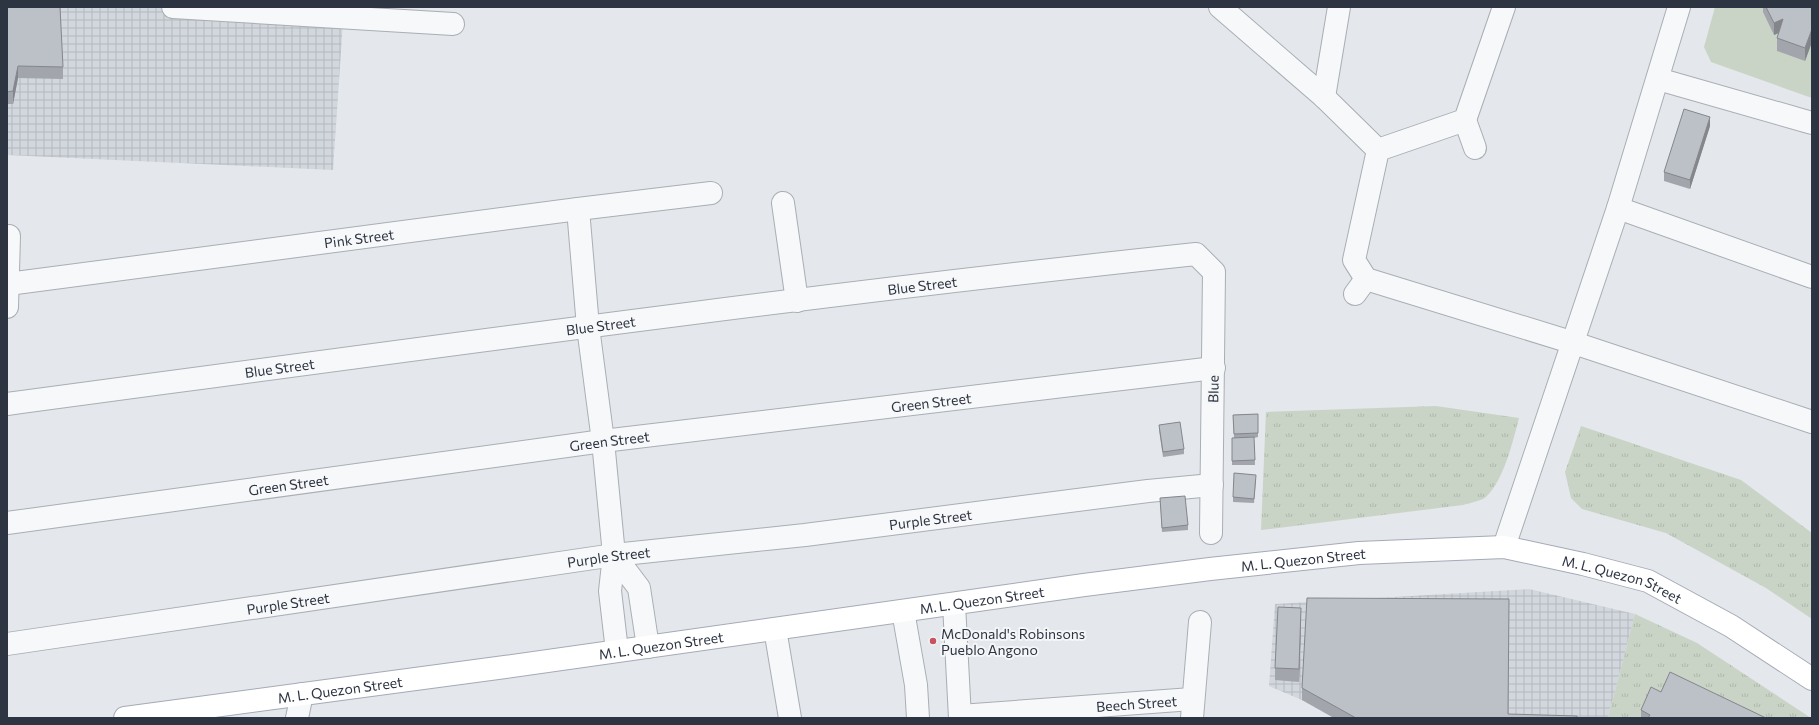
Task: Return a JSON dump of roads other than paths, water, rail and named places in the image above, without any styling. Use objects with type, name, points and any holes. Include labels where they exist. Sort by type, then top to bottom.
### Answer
[{"type":"main road","name":"M. L. Quezon Street","points":[[125,718],[1179,573],[1359,553],[1504,547],[1583,564],[1648,581],[1731,626],[1812,679]]},
{"type":"street","points":[[173,7],[453,24]]},
{"type":"street","points":[[1220,7],[1324,97],[1378,150]]},
{"type":"street","points":[[1324,97],[1339,7]]},
{"type":"street","points":[[1475,148],[1465,120],[1504,7]]},
{"type":"street","points":[[1504,547],[1574,343],[1618,208],[1679,7]]},
{"type":"street","points":[[1658,79],[1812,123]]},
{"type":"street","points":[[1378,150],[1465,120]]},
{"type":"street","points":[[1378,150],[1354,260],[1360,286],[1574,343],[1812,422]]},
{"type":"street","name":"Pink Street","points":[[8,284],[578,209],[711,194]]},
{"type":"street","points":[[783,203],[797,301]]},
{"type":"street","points":[[1618,208],[1812,277]]},
{"type":"street","points":[[578,209],[588,327],[603,441],[614,555],[610,591],[617,651]]},
{"type":"street","points":[[7,307],[9,236]]},
{"type":"street","name":"Blue Street","points":[[7,404],[588,327],[1030,272],[1196,254]]},
{"type":"street","name":"Blue","points":[[1196,254],[1214,272],[1211,533]]},
{"type":"street","name":"Green Street","points":[[7,523],[603,441],[1214,368]]},
{"type":"street","name":"Purple Street","points":[[7,644],[614,555],[806,535],[1148,491],[1212,485]]},
{"type":"street","points":[[614,555],[639,588],[648,647]]},
{"type":"street","points":[[954,604],[960,717]]},
{"type":"street","points":[[903,611],[916,685],[918,718]]},
{"type":"street","points":[[1192,708],[1200,622]]},
{"type":"street","points":[[776,629],[790,718]]},
{"type":"street","points":[[297,718],[302,694]]},
{"type":"street","name":"Beech Street","points":[[960,717],[1192,708]]},
{"type":"place","name":"McDonald's Robinsons Pueblo Angono","points":[[933,641]]}]
